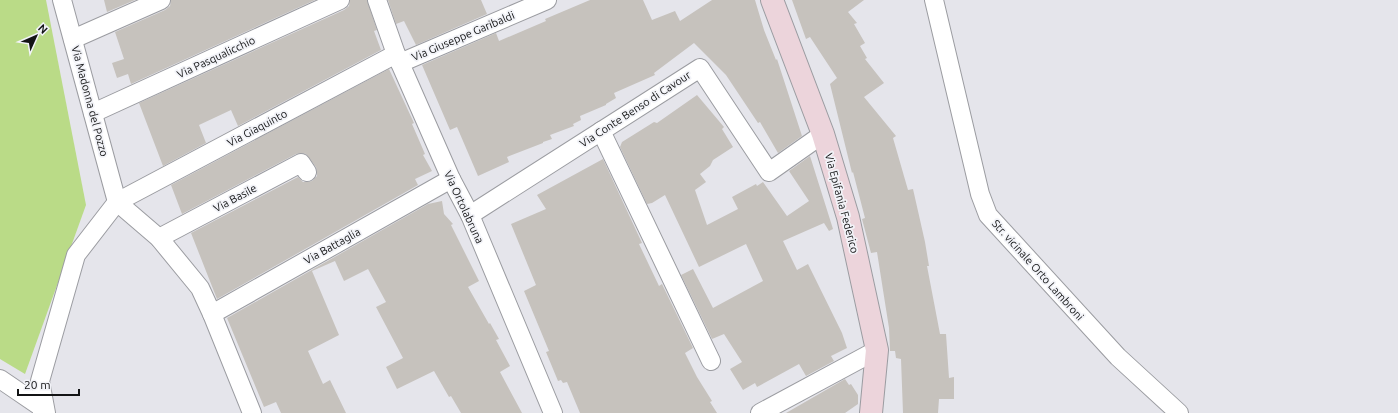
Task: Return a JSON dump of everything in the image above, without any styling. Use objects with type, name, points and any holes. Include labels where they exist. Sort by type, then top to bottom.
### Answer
[{"type":"main road","name":"Via Epifania Federico","points":[[772,0],[823,134],[848,217],[877,350],[871,413]]},
{"type":"street","name":"Via Madonna del Pozzo","points":[[62,0],[117,202]]},
{"type":"street","points":[[73,40],[162,0]]},
{"type":"street","name":"Via Pasqualicchio","points":[[93,113],[340,0]]},
{"type":"street","name":"Via Ortolabruna","points":[[377,0],[398,59],[451,178],[470,215],[553,413]]},
{"type":"street","name":"Via Giuseppe Garibaldi","points":[[398,59],[547,0]]},
{"type":"street","name":"Str. vicinale Orto Lambroni","points":[[934,0],[980,194],[988,215],[1118,357],[1179,413]]},
{"type":"street","name":"Via Giaquinto","points":[[117,202],[398,59]]},
{"type":"street","name":"Via Conte Benso di Cavour","points":[[470,215],[700,68],[768,172],[823,134]]},
{"type":"street","points":[[601,131],[711,361]]},
{"type":"street","name":"Via Basile","points":[[159,238],[301,163],[307,172]]},
{"type":"street","name":"Via Battaglia","points":[[212,314],[451,178]]},
{"type":"street","points":[[44,412],[40,381],[76,255],[117,202],[159,238],[200,288],[252,413]]},
{"type":"street","points":[[760,413],[877,350]]},
{"type":"street","points":[[0,379],[44,412]]},
{"type":"green space","points":[[0,0],[46,0],[86,205],[25,374],[0,359]]},
{"type":"building","points":[[104,0],[135,0],[107,12]]},
{"type":"building","points":[[171,0],[315,0],[131,84],[128,74],[117,78],[112,63],[124,59],[115,32],[165,10],[170,6]]},
{"type":"building","points":[[350,0],[367,0],[377,30],[374,31],[381,50],[238,126],[231,110],[199,125],[206,143],[163,166],[139,103],[344,10],[349,6]]},
{"type":"building","points":[[388,0],[481,0],[487,14],[416,45],[404,21],[396,24]]},
{"type":"building","points":[[590,0],[643,0],[652,20],[675,11],[680,21],[712,0],[755,0],[764,30],[776,60],[777,59],[802,136],[778,153],[760,122],[758,123],[726,75],[694,43],[654,73],[655,75],[614,93],[616,98],[606,105],[580,116],[581,120],[573,124],[574,126],[550,135],[552,139],[507,157],[509,162],[478,176],[457,127],[450,130],[422,65],[496,33],[499,41]]},
{"type":"building","points":[[792,0],[864,0],[848,12],[857,23],[854,24],[865,43],[860,46],[867,58],[865,59],[884,83],[864,97],[896,136],[893,138],[908,190],[913,189],[925,242],[929,266],[927,266],[940,334],[946,334],[949,378],[954,377],[954,399],[939,399],[938,413],[903,413],[901,359],[896,358],[895,351],[890,351],[889,328],[877,252],[871,253],[862,219],[865,218],[853,172],[852,173],[830,84],[837,78],[810,37],[806,39]]},
{"type":"building","points":[[389,69],[414,123],[412,124],[425,154],[423,155],[432,171],[415,179],[418,185],[217,299],[191,233],[298,177],[303,182],[312,181],[317,176],[316,167],[306,154],[296,154],[182,214],[171,185]]},
{"type":"building","points":[[697,95],[724,127],[722,129],[733,147],[713,160],[710,166],[700,174],[706,182],[695,190],[707,225],[738,209],[732,197],[756,184],[757,186],[763,182],[787,216],[809,201],[789,171],[810,156],[833,229],[829,231],[824,223],[783,241],[797,270],[808,264],[842,333],[847,348],[831,356],[834,361],[806,376],[799,364],[757,387],[755,383],[743,390],[730,369],[742,362],[724,334],[712,339],[681,275],[693,269],[713,308],[763,281],[746,244],[699,267],[665,195],[652,203],[647,204],[620,147],[622,142],[654,122],[657,123]]},
{"type":"building","points":[[603,159],[642,243],[639,244],[659,286],[662,284],[693,348],[685,353],[697,377],[712,401],[710,402],[717,413],[580,413],[567,382],[563,383],[561,380],[558,381],[546,352],[549,351],[524,291],[536,285],[511,224],[546,209],[537,195]]},
{"type":"building","points":[[442,201],[444,214],[453,224],[451,225],[479,281],[468,287],[499,339],[496,340],[510,366],[500,372],[522,413],[461,413],[451,396],[449,397],[434,371],[397,389],[386,367],[403,358],[376,307],[386,302],[368,269],[344,281],[335,261],[312,271],[339,335],[308,351],[323,384],[330,380],[346,413],[281,413],[276,402],[264,407],[227,318],[428,204]]},
{"type":"building","points":[[845,379],[849,385],[851,384],[858,395],[858,404],[845,413],[786,413]]}]
